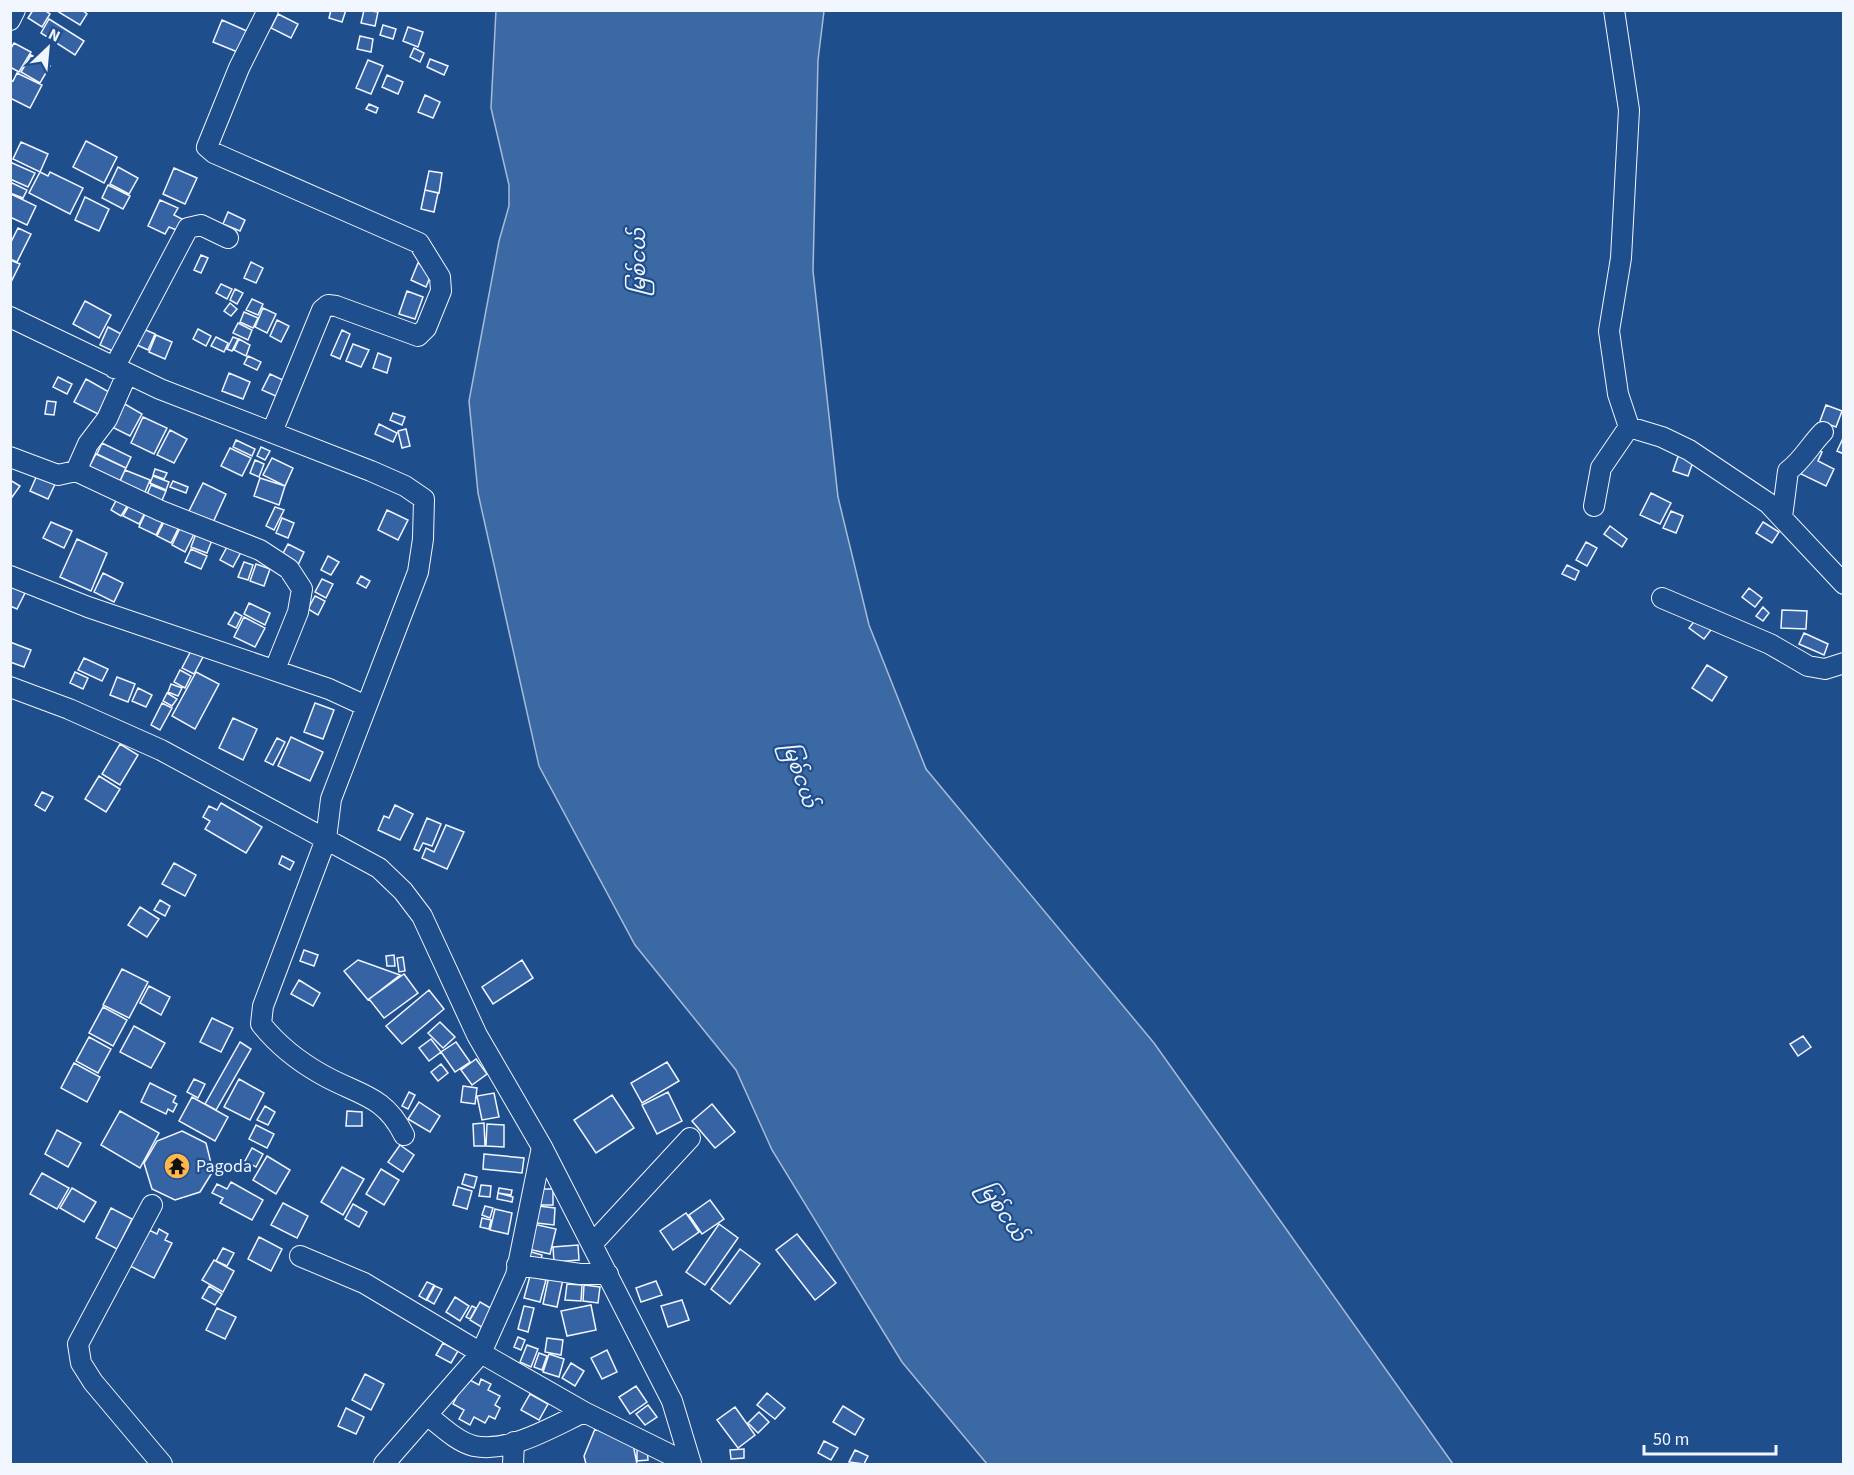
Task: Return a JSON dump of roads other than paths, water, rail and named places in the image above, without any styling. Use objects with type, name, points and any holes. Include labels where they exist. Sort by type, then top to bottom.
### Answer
[{"type":"street","points":[[10,20],[15,10]]},
{"type":"street","points":[[268,10],[239,68],[207,147],[214,153],[419,243],[440,277],[441,291],[426,328],[418,336],[336,306],[328,305],[322,310],[272,432]]},
{"type":"street","points":[[1614,10],[1629,110],[1621,258],[1609,332],[1618,394],[1629,427]]},
{"type":"street","points":[[76,471],[87,444],[107,419],[121,371],[188,228],[201,225],[228,238]]},
{"type":"street","points":[[10,317],[121,371],[230,418],[272,432],[405,486],[424,499],[423,539],[418,572],[331,799],[326,839],[263,1006],[261,1024],[275,1041],[321,1074],[375,1099],[395,1117],[404,1135]]},
{"type":"street","points":[[1594,506],[1601,468],[1629,427]]},
{"type":"street","points":[[1629,427],[1662,437],[1689,450],[1768,503],[1844,584]]},
{"type":"street","points":[[1782,517],[1788,471],[1803,460],[1823,432]]},
{"type":"street","points":[[10,457],[58,475],[76,471],[161,511],[260,550],[289,569],[302,589],[298,612],[275,669]]},
{"type":"street","points":[[10,576],[88,607],[329,688],[366,706]]},
{"type":"street","points":[[1662,598],[1770,644],[1808,666],[1825,669],[1844,663]]},
{"type":"street","points":[[10,687],[69,709],[161,750],[379,868],[403,891],[422,916],[477,1035],[542,1147],[593,1243],[672,1401],[690,1464]]},
{"type":"street","points":[[593,1243],[690,1138]]},
{"type":"street","points":[[384,1464],[481,1353],[516,1275],[542,1147]]},
{"type":"street","points":[[152,1205],[78,1344],[81,1363],[93,1382],[162,1464]]},
{"type":"street","points":[[300,1256],[364,1283],[584,1412],[690,1464]]},
{"type":"street","points":[[517,1265],[580,1274],[608,1274]]},
{"type":"street","points":[[427,1415],[473,1446],[514,1442],[584,1412]]},
{"type":"street","points":[[513,1464],[514,1442]]},
{"type":"water","name":"မြစ်ငယ်","points":[[496,10],[824,11],[818,60],[813,271],[838,497],[869,625],[926,769],[1154,1043],[1453,1464],[987,1464],[902,1362],[772,1150],[736,1070],[635,945],[539,766],[478,493],[469,401],[499,241],[509,206],[509,185],[491,108]]},
{"type":"place","name":"Pagoda","points":[[177,1166]]}]
